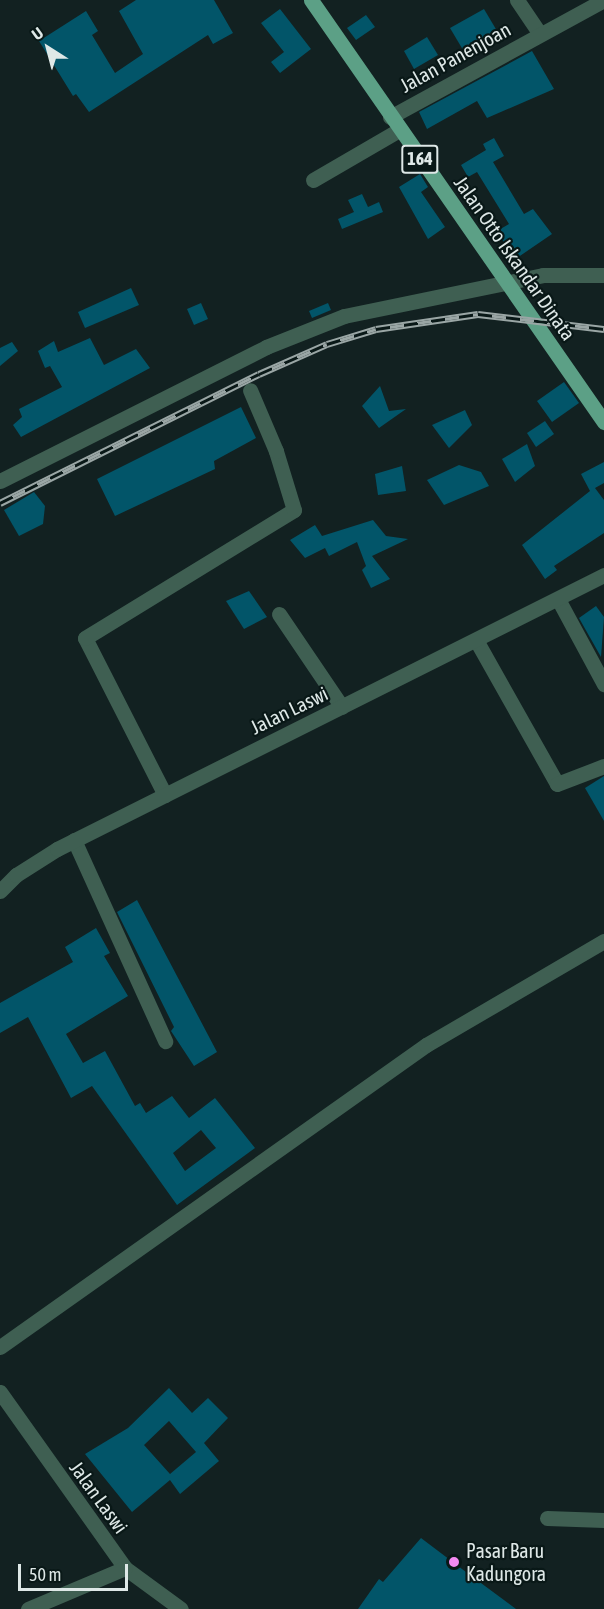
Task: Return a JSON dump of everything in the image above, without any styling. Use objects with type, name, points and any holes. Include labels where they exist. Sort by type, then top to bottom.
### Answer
[{"type":"main road","name":"Jalan Otto Iskandar Dinata","points":[[311,0],[394,124],[604,422]]},
{"type":"street","points":[[517,0],[540,34]]},
{"type":"street","name":"Jalan Panenjoan","points":[[313,180],[394,124],[540,34],[604,0]]},
{"type":"street","points":[[0,481],[303,330],[379,306],[509,285],[560,273],[604,275]]},
{"type":"street","points":[[165,795],[85,638],[294,510],[276,451],[250,390]]},
{"type":"street","name":"Jalan Laswi","points":[[0,891],[16,875],[74,840],[604,575]]},
{"type":"street","points":[[558,598],[604,684]]},
{"type":"street","points":[[279,614],[342,707]]},
{"type":"street","points":[[476,640],[556,784],[604,766]]},
{"type":"street","points":[[74,840],[165,1041]]},
{"type":"street","points":[[0,1347],[426,1045],[604,941]]},
{"type":"street","name":"Jalan Laswi","points":[[0,1392],[125,1568],[182,1609]]},
{"type":"street","points":[[547,1518],[604,1520]]},
{"type":"street","points":[[28,1609],[125,1568]]},
{"type":"building","points":[[136,0],[214,0],[233,33],[213,44],[208,35],[89,112],[76,94],[73,96],[39,41],[86,11],[98,31],[92,35],[115,73],[143,54],[119,11]]},
{"type":"building","points":[[280,9],[311,49],[280,73],[271,62],[284,52],[261,23]]},
{"type":"building","points":[[484,9],[500,36],[466,55],[450,28]]},
{"type":"building","points":[[366,15],[375,27],[356,40],[347,28]]},
{"type":"building","points":[[427,37],[438,55],[414,69],[404,51]]},
{"type":"building","points":[[532,51],[554,89],[487,118],[477,101],[427,129],[419,112]]},
{"type":"building","points":[[494,138],[504,156],[493,162],[524,214],[533,209],[552,234],[514,260],[497,231],[509,224],[477,172],[468,177],[461,165],[486,150],[483,144]]},
{"type":"building","points":[[420,174],[428,187],[421,192],[445,227],[428,239],[399,187]]},
{"type":"building","points":[[362,194],[368,207],[379,202],[383,212],[342,229],[338,219],[354,212],[348,200]]},
{"type":"building","points":[[131,288],[139,305],[85,328],[78,312]]},
{"type":"building","points":[[201,303],[208,319],[194,325],[187,309]]},
{"type":"building","points":[[328,303],[331,310],[312,318],[309,311]]},
{"type":"building","points":[[90,338],[104,365],[136,349],[150,368],[21,437],[13,425],[22,417],[19,409],[62,387],[50,366],[45,368],[38,351],[54,341],[58,352]]},
{"type":"building","points":[[12,342],[18,351],[0,366],[0,348]]},
{"type":"building","points":[[564,382],[579,403],[552,422],[537,401]]},
{"type":"building","points":[[380,386],[389,411],[406,409],[379,428],[362,406]]},
{"type":"building","points":[[241,407],[256,438],[214,461],[215,469],[115,516],[97,479]]},
{"type":"building","points":[[465,410],[472,425],[449,448],[432,425]]},
{"type":"building","points":[[545,421],[554,434],[536,447],[527,433]]},
{"type":"building","points":[[527,444],[535,466],[515,482],[502,459]]},
{"type":"building","points":[[604,462],[604,483],[595,488],[604,500],[604,533],[554,566],[557,570],[545,579],[522,545],[590,491],[581,474]]},
{"type":"building","points":[[459,465],[481,472],[489,486],[444,505],[427,480]]},
{"type":"building","points":[[402,466],[406,491],[378,495],[375,474]]},
{"type":"building","points":[[34,492],[45,506],[43,524],[19,536],[4,510]]},
{"type":"building","points":[[373,520],[386,536],[408,539],[372,556],[390,579],[371,588],[362,570],[366,566],[357,542],[329,556],[325,548],[305,558],[290,540],[315,525],[322,536]]},
{"type":"building","points":[[249,591],[267,617],[244,629],[226,601]]},
{"type":"building","points":[[596,606],[604,617],[601,657],[579,618]]},
{"type":"building","points":[[604,776],[604,821],[585,788]]},
{"type":"building","points":[[137,900],[217,1052],[194,1066],[171,1031],[174,1027],[117,912]]},
{"type":"building","points":[[96,928],[110,953],[104,956],[128,996],[66,1034],[83,1063],[105,1051],[135,1106],[140,1103],[146,1113],[172,1096],[189,1118],[215,1098],[255,1148],[177,1205],[92,1086],[71,1098],[28,1017],[0,1033],[0,1003],[73,962],[65,947]],"holes":[[[201,1130],[216,1148],[185,1171],[173,1153]]]},
{"type":"building","points":[[169,1388],[192,1413],[208,1398],[228,1418],[204,1443],[219,1461],[180,1494],[170,1480],[132,1512],[85,1454],[128,1428]],"holes":[[[169,1421],[196,1452],[170,1474],[144,1445]]]},
{"type":"building","points":[[421,1538],[516,1609],[358,1609],[379,1579],[383,1582]]},
{"type":"railway","points":[[0,503],[259,374],[327,344],[376,329],[478,314],[604,329]]},
{"type":"place","name":"Pasar Baru Kadungora","points":[[454,1562]]}]
